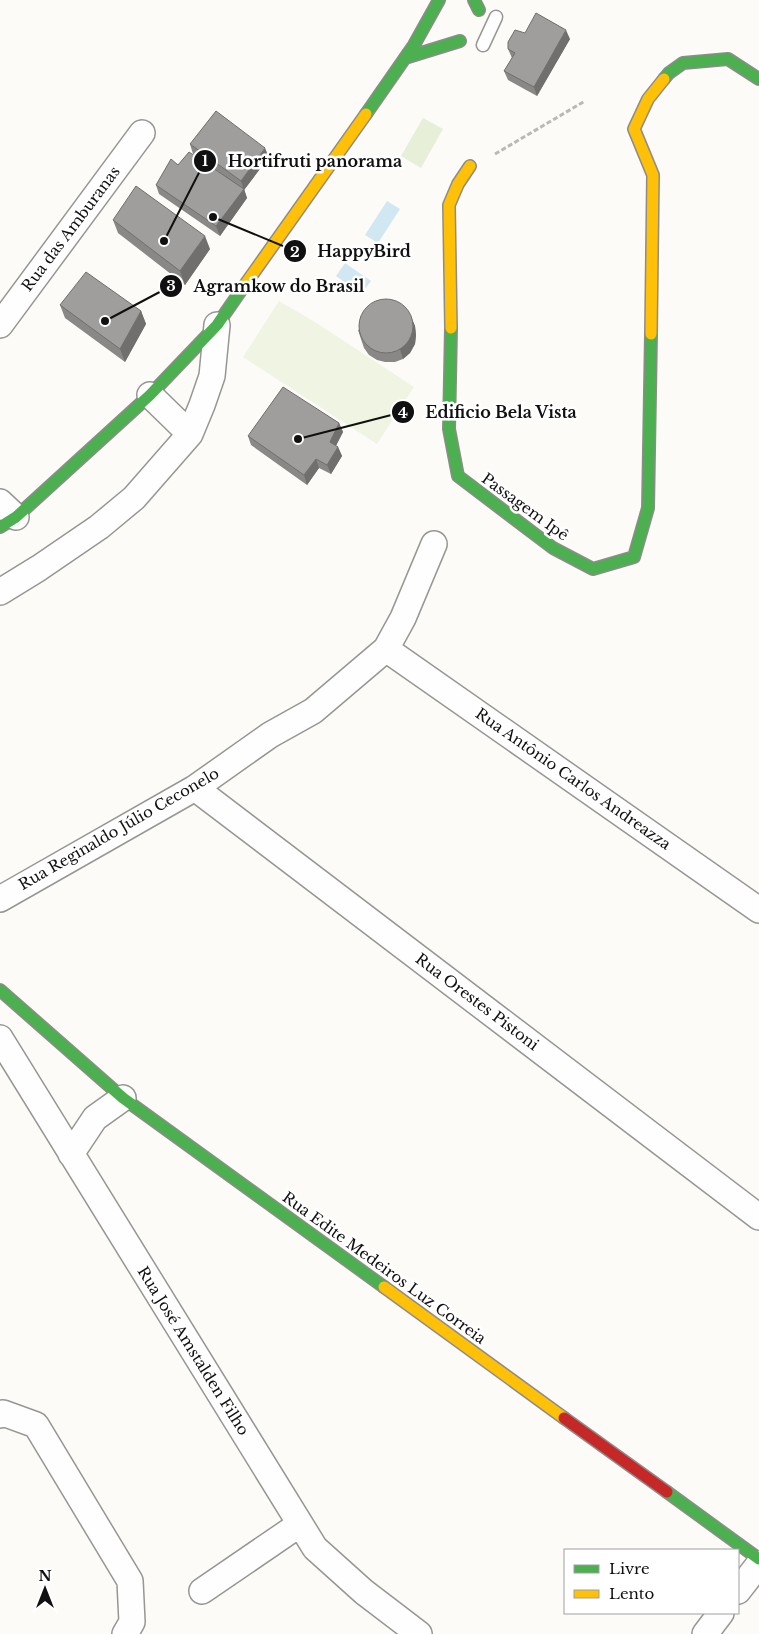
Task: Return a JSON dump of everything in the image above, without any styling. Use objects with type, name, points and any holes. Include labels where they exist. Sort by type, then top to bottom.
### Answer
[{"type":"street","points":[[5,515],[150,395],[217,325],[414,45],[439,0]]},
{"type":"street","points":[[405,58],[460,41]]},
{"type":"street","name":"Passagem Ipê","points":[[470,166],[458,184],[449,205],[452,303],[448,429],[458,476],[553,548],[593,569],[634,557],[648,508],[653,176],[634,129],[648,99],[669,73],[683,63],[728,59],[759,79]]},
{"type":"street","name":"Rua das Amburanas","points":[[0,325],[142,133]]},
{"type":"street","points":[[0,592],[39,568],[106,521],[134,498],[190,434],[212,376],[217,325]]},
{"type":"street","points":[[150,395],[190,434]]},
{"type":"street","name":"Rua Reginaldo Júlio Ceconelo","points":[[0,899],[195,788],[270,735],[313,711],[386,649],[403,618],[434,544]]},
{"type":"street","name":"Rua Antônio Carlos Andreazza","points":[[386,649],[759,910]]},
{"type":"street","name":"Rua Orestes Pistoni","points":[[195,788],[759,1216]]},
{"type":"street","name":"Rua Edite Medeiros Luz Correia","points":[[0,990],[123,1098],[759,1559]]},
{"type":"street","name":"Rua José Amstalden Filho","points":[[0,1038],[314,1548],[364,1592],[419,1634]]},
{"type":"street","points":[[71,1154],[95,1118],[123,1098]]},
{"type":"street","points":[[0,1415],[3,1413],[36,1425],[130,1581],[132,1622],[124,1634]]},
{"type":"street","points":[[202,1591],[300,1524]]},
{"type":"street","points":[[739,1591],[759,1564]]},
{"type":"street","points":[[705,1634],[720,1614]]},
{"type":"lane","points":[[483,45],[496,17]]},
{"type":"path","points":[[470,166],[505,149],[585,101]]},
{"type":"green space","points":[[423,118],[443,129],[421,168],[401,156]]},
{"type":"green space","points":[[279,301],[315,322],[414,387],[377,444],[243,357]]},
{"type":"water","points":[[387,201],[400,209],[378,243],[365,235]]},
{"type":"water","points":[[345,263],[371,281],[361,294],[336,276]]},
{"type":"building","points":[[536,13],[566,30],[534,87],[504,71],[515,53],[508,49],[508,42],[515,30],[525,33]]},
{"type":"building","points":[[216,111],[265,148],[241,181],[190,144]]},
{"type":"building","points":[[189,152],[244,189],[216,226],[156,185],[171,159],[178,165]]},
{"type":"building","points":[[136,186],[205,236],[180,271],[113,220]]},
{"type":"building","points":[[86,272],[141,311],[120,349],[60,305]]},
{"type":"building","points":[[381,299],[391,299],[401,303],[409,311],[413,326],[409,341],[401,349],[391,353],[381,353],[371,349],[363,341],[359,331],[359,321],[363,311],[371,303]]},
{"type":"building","points":[[283,387],[339,423],[330,442],[338,447],[327,465],[316,459],[304,475],[248,436]]},
{"type":"traffic: fast","points":[[366,114],[414,45],[439,0]]},
{"type":"traffic: fast","points":[[474,0],[479,10]]},
{"type":"traffic: fast","points":[[405,58],[460,41]]},
{"type":"traffic: fast","points":[[664,79],[683,63],[728,59],[759,79]]},
{"type":"traffic: fast","points":[[0,527],[16,517],[150,395],[217,325],[242,289]]},
{"type":"traffic: fast","points":[[451,328],[449,429],[458,476],[553,548],[593,569],[634,557],[648,508],[651,334]]},
{"type":"traffic: fast","points":[[0,990],[123,1098],[384,1287]]},
{"type":"traffic: fast","points":[[667,1492],[759,1559]]},
{"type":"traffic: slow","points":[[651,334],[653,175],[634,129],[648,99],[664,79]]},
{"type":"traffic: slow","points":[[242,289],[366,114]]},
{"type":"traffic: slow","points":[[451,328],[449,205],[458,184],[470,166]]},
{"type":"traffic: slow","points":[[384,1287],[564,1418]]},
{"type":"traffic: jam","points":[[564,1418],[667,1492]]},
{"type":"place","name":"HappyBird","points":[[213,217]]},
{"type":"place","name":"Hortifruti panorama","points":[[164,241]]},
{"type":"place","name":"Agramkow do Brasil","points":[[105,321]]},
{"type":"place","name":"Edificio Bela Vista","points":[[298,439]]}]
